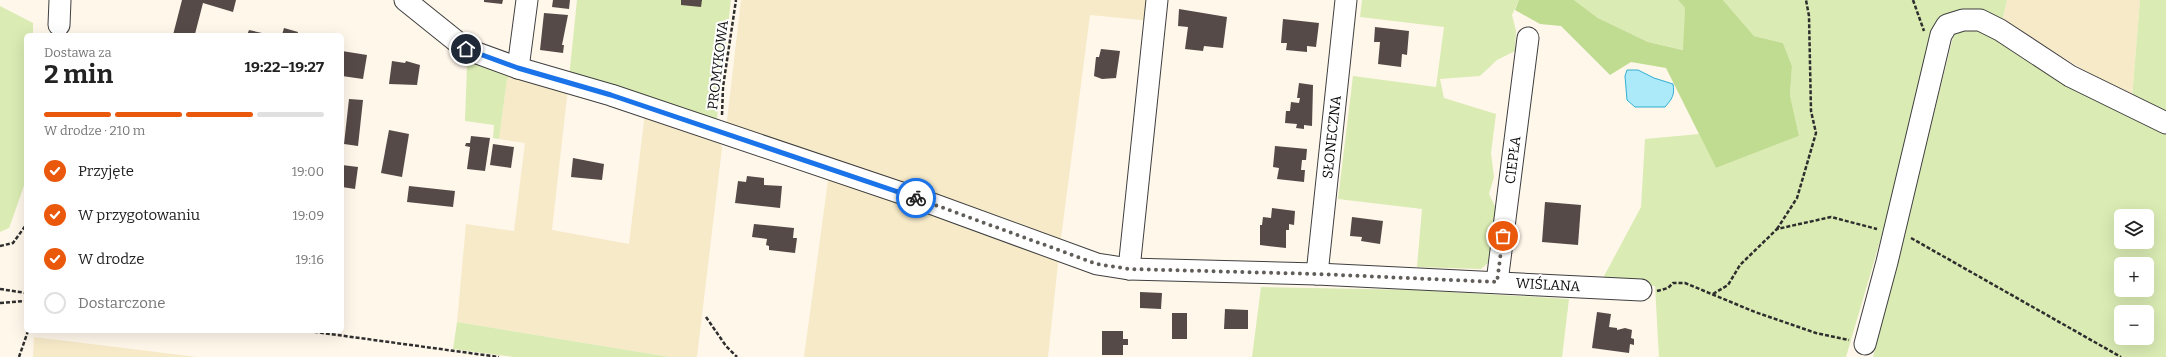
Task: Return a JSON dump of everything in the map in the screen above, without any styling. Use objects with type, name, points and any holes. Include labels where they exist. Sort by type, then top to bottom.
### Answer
[{"type":"street","points":[[59,25],[60,0]]},
{"type":"street","name":"WIŚLANA","points":[[405,0],[466,49],[518,68],[611,95],[919,199],[1097,264],[1129,269],[1317,274],[1641,290]]},
{"type":"street","points":[[518,68],[526,0]]},
{"type":"street","points":[[1129,269],[1157,0]]},
{"type":"street","name":"SŁONECZNA","points":[[1317,274],[1346,0]]},
{"type":"street","points":[[1865,344],[1895,229],[1940,35],[1947,25],[1964,20],[1980,20],[2000,30],[2070,76],[2166,123]]},
{"type":"street","name":"CIEPŁA","points":[[1497,282],[1528,38]]},
{"type":"path","name":"PROMYKOWA","points":[[722,133],[723,87],[736,0]]},
{"type":"path","points":[[1713,294],[1728,285],[1740,265],[1777,229],[1797,198],[1816,133],[1811,111],[1808,16],[1806,0]]},
{"type":"path","points":[[1777,229],[1831,218],[1876,229],[1888,224],[2121,357]]},
{"type":"path","points":[[0,246],[13,242],[24,228]]},
{"type":"path","points":[[1641,290],[1661,292],[1673,283],[1685,283],[1755,312],[1816,333],[1865,344]]},
{"type":"path","points":[[0,289],[24,293]]},
{"type":"path","points":[[0,303],[24,301]]},
{"type":"path","points":[[706,317],[726,346],[737,357]]},
{"type":"path","points":[[19,357],[27,333]]},
{"type":"path","points":[[323,333],[499,357]]},
{"type":"shaded area","points":[[741,0],[1155,0],[1152,21],[1090,15],[1060,246],[726,129]]},
{"type":"shaded area","points":[[2007,0],[2140,0],[2132,98],[2002,22]]},
{"type":"shaded area","points":[[515,73],[568,88],[552,230],[629,244],[645,113],[719,140],[722,148],[697,357],[670,357],[457,322],[466,224],[514,231],[525,143],[499,139],[507,79]]},
{"type":"shaded area","points":[[829,173],[1059,254],[1048,357],[804,357]]},
{"type":"shaded area","points":[[34,337],[197,357],[33,357]]},
{"type":"green space","points":[[577,0],[731,0],[716,127],[569,78]]},
{"type":"green space","points":[[1362,0],[1519,0],[1512,15],[1516,31],[1515,51],[1497,60],[1480,76],[1440,79],[1444,98],[1496,114],[1491,153],[1494,177],[1489,194],[1498,213],[1490,261],[1481,269],[1417,267],[1422,209],[1338,199],[1353,76],[1436,87],[1444,27],[1360,17]]},
{"type":"green space","points":[[1519,0],[1574,0],[1598,18],[1648,42],[1683,50],[1685,8],[1678,0],[1723,0],[1754,36],[1783,43],[1792,66],[1790,95],[1799,136],[1716,168],[1666,68],[1631,62],[1610,75],[1561,26],[1540,24],[1515,10]]},
{"type":"green space","points":[[1574,0],[1678,0],[1685,8],[1684,50],[1648,42],[1598,18]]},
{"type":"green space","points":[[1723,0],[2007,0],[2002,22],[1956,12],[1893,197],[1846,357],[1659,357],[1655,286],[1602,280],[1641,207],[1645,139],[1699,134],[1716,168],[1799,136],[1790,95],[1792,66],[1783,43],[1754,36]]},
{"type":"green space","points":[[2140,0],[2166,0],[2166,117],[2132,98]]},
{"type":"green space","points":[[0,6],[33,23],[33,33],[24,33],[24,186],[9,228],[0,232]]},
{"type":"green space","points":[[1966,30],[1986,31],[2166,134],[2166,357],[1873,357],[1955,33]]},
{"type":"green space","points":[[477,59],[515,73],[507,79],[499,139],[493,138],[494,125],[465,121],[467,66]]},
{"type":"green space","points":[[1261,287],[1415,290],[1569,299],[1562,357],[1252,357]]},
{"type":"green space","points":[[457,322],[670,357],[514,357],[453,349]]},
{"type":"water","points":[[1627,70],[1638,70],[1654,78],[1673,84],[1674,91],[1672,97],[1665,107],[1635,107],[1627,100],[1625,76]]},
{"type":"building","points":[[182,0],[236,0],[233,12],[203,3],[195,33],[174,33]]},
{"type":"building","points":[[484,0],[503,0],[502,4],[484,2]]},
{"type":"building","points":[[553,0],[570,0],[569,9],[552,7]]},
{"type":"building","points":[[681,0],[702,0],[701,7],[681,5]]},
{"type":"building","points":[[1179,9],[1227,17],[1223,48],[1204,46],[1203,51],[1185,49],[1188,27],[1178,26]]},
{"type":"building","points":[[544,13],[568,15],[562,45],[564,45],[563,53],[540,50]]},
{"type":"building","points":[[1283,19],[1319,23],[1316,47],[1307,46],[1307,52],[1286,50],[1287,43],[1281,43]]},
{"type":"building","points":[[1375,27],[1409,31],[1407,55],[1402,54],[1401,67],[1378,64],[1380,42],[1374,42]]},
{"type":"building","points":[[284,28],[298,32],[298,33],[283,33]]},
{"type":"building","points":[[249,30],[262,33],[248,33]]},
{"type":"building","points":[[1101,49],[1120,51],[1116,78],[1102,79],[1094,76],[1096,57],[1099,57]]},
{"type":"building","points":[[344,51],[367,55],[363,79],[344,76]]},
{"type":"building","points":[[392,61],[405,63],[406,61],[420,65],[417,85],[389,84]]},
{"type":"building","points":[[1299,83],[1313,85],[1312,126],[1304,125],[1304,129],[1296,128],[1297,124],[1285,123],[1286,111],[1290,111],[1291,102],[1299,103],[1300,98],[1297,98]]},
{"type":"building","points":[[349,99],[363,100],[358,146],[344,144]]},
{"type":"building","points":[[389,130],[409,134],[402,177],[381,173]]},
{"type":"building","points":[[471,136],[490,138],[485,171],[467,169],[470,147],[465,146],[466,143],[470,143]]},
{"type":"building","points":[[493,144],[514,147],[511,168],[490,165]]},
{"type":"building","points":[[1275,146],[1307,149],[1306,160],[1302,160],[1301,170],[1305,170],[1304,182],[1277,179],[1279,168],[1273,167]]},
{"type":"building","points":[[573,158],[604,164],[602,180],[571,177]]},
{"type":"building","points":[[344,165],[358,167],[355,189],[344,187]]},
{"type":"building","points":[[747,176],[764,178],[764,185],[782,186],[780,208],[735,203],[738,181],[746,182]]},
{"type":"building","points":[[409,186],[455,191],[453,207],[407,202]]},
{"type":"building","points":[[1545,202],[1581,205],[1578,245],[1542,242]]},
{"type":"building","points":[[1272,208],[1295,211],[1294,225],[1289,224],[1289,230],[1286,230],[1286,248],[1260,245],[1260,225],[1262,225],[1263,217],[1271,218]]},
{"type":"building","points":[[1352,217],[1383,221],[1380,244],[1361,241],[1362,237],[1350,236]]},
{"type":"building","points":[[754,224],[794,228],[793,238],[797,238],[795,253],[769,250],[769,246],[766,245],[767,239],[752,237]]},
{"type":"building","points":[[1140,292],[1162,293],[1161,309],[1140,308]]},
{"type":"building","points":[[1225,309],[1248,310],[1248,329],[1224,329]]},
{"type":"building","points":[[1597,312],[1611,314],[1609,327],[1617,328],[1617,330],[1625,328],[1632,330],[1631,338],[1634,339],[1634,345],[1630,344],[1629,353],[1592,348]]},
{"type":"building","points":[[1172,313],[1187,313],[1187,339],[1172,339]]},
{"type":"building","points":[[1102,331],[1123,331],[1123,339],[1128,339],[1128,345],[1123,345],[1123,355],[1102,355]]},
{"type":"way so far","points":[[916,198],[1097,264],[1129,269],[1317,274],[1497,282],[1503,236]]},
{"type":"route","points":[[466,49],[518,68],[611,95],[916,198]]}]
